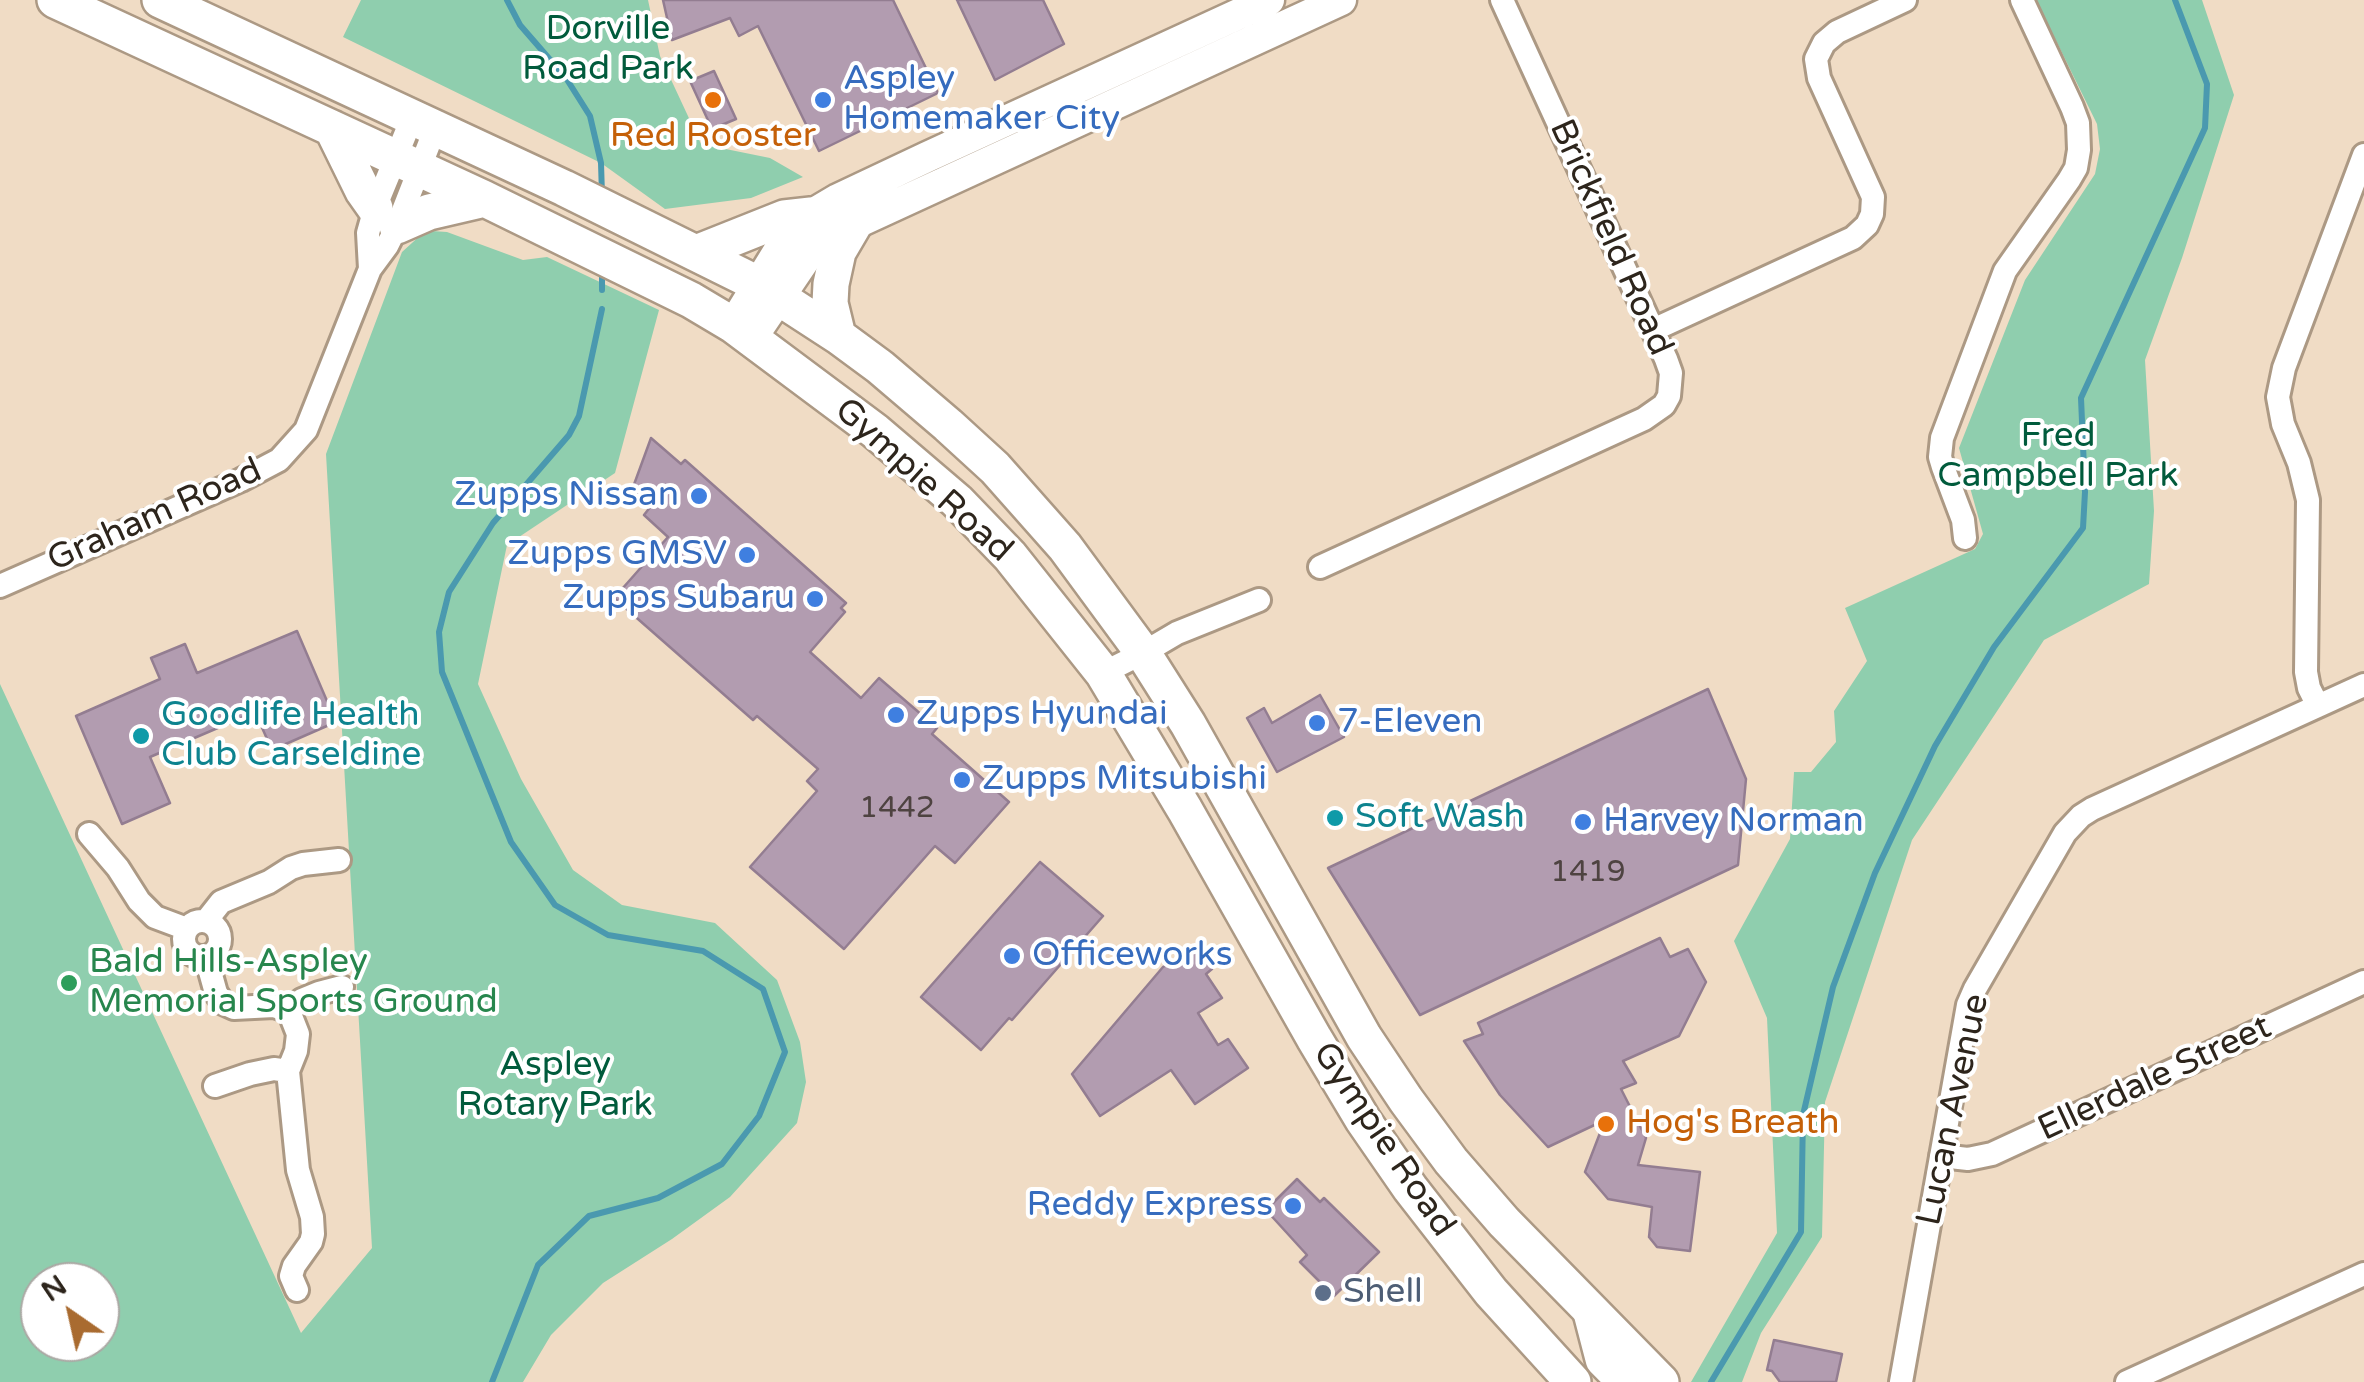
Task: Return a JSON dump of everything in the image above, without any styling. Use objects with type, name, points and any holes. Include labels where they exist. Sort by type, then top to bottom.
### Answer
[{"type":"highway","name":"Gympie Road","points":[[55,0],[656,281],[742,332],[876,431],[957,502],[1010,556],[1103,672],[1363,1120],[1420,1202],[1491,1292],[1573,1382]]},
{"type":"highway","name":"Gympie Road","points":[[160,0],[564,188],[769,290],[904,387],[995,468],[1065,547],[1143,653],[1384,1069],[1451,1161],[1661,1382]]},
{"type":"highway","points":[[332,128],[364,191],[386,217],[485,199]]},
{"type":"highway","points":[[696,253],[784,218],[811,215]]},
{"type":"highway","points":[[838,336],[830,303],[832,272],[838,252],[855,223]]},
{"type":"main road","points":[[769,290],[780,250],[811,215],[838,199],[1269,0]]},
{"type":"main road","points":[[742,332],[769,290],[826,236],[1341,0]]},
{"type":"main road","points":[[1587,1306],[1600,1361],[1622,1382]]},
{"type":"main road","points":[[1523,1329],[1551,1382]]},
{"type":"street","name":"Brickfield Road","points":[[1320,567],[1657,411],[1669,396],[1671,373],[1653,330],[1502,0]]},
{"type":"street","points":[[1653,330],[1852,238],[1867,225],[1873,197],[1820,78],[1816,60],[1824,43],[1837,32],[1906,0]]},
{"type":"street","points":[[1966,538],[1942,468],[1942,438],[2005,271],[2069,180],[2079,150],[2078,124],[2072,107],[2022,0]]},
{"type":"street","name":"Graham Road","points":[[0,586],[280,460],[306,430],[370,269],[368,233],[386,217],[424,123]]},
{"type":"street","points":[[2318,706],[2306,672],[2306,482],[2283,424],[2278,397],[2284,368],[2364,155]]},
{"type":"street","points":[[1103,672],[1194,625],[1260,600]]},
{"type":"street","name":"Lucan Avenue","points":[[1901,1382],[1968,1005],[2072,823],[2092,809],[2364,685]]},
{"type":"street","points":[[89,834],[155,917],[196,926]]},
{"type":"street","points":[[289,1011],[274,1006],[234,1008],[224,1003],[216,993],[206,957],[194,956],[184,941],[221,902],[291,868],[339,860]]},
{"type":"street","name":"Ellerdale Street","points":[[1942,1156],[1968,1158],[1992,1154],[2364,982]]},
{"type":"street","points":[[289,1011],[302,1000],[342,986]]},
{"type":"street","points":[[289,1011],[298,1034],[288,1070],[298,1170],[314,1234],[294,1266],[291,1276],[297,1290]]},
{"type":"street","points":[[215,1086],[250,1074],[288,1070]]},
{"type":"street","points":[[2128,1382],[2364,1274]]},
{"type":"green space","name":"Dorville Road Park","points":[[361,0],[648,0],[660,56],[701,144],[770,158],[803,177],[751,198],[665,209],[601,163],[343,37]]},
{"type":"green space","name":"Fred Campbell Park","points":[[2036,0],[2202,0],[2234,95],[2145,360],[2154,511],[2149,584],[2044,640],[1912,840],[1825,1102],[1822,1237],[1761,1333],[1742,1382],[1691,1382],[1777,1233],[1767,1018],[1734,941],[1790,839],[1794,772],[1811,772],[1836,742],[1834,711],[1867,661],[1845,608],[1975,549],[1983,534],[1959,448],[2025,280],[2095,174],[2100,149],[2097,124]]},
{"type":"green space","name":"Aspley Rotary Park","points":[[447,232],[523,260],[547,257],[659,310],[615,473],[507,545],[478,684],[521,779],[573,870],[622,905],[715,923],[777,980],[800,1042],[806,1082],[797,1123],[730,1197],[603,1283],[551,1335],[523,1382],[0,1382],[0,684],[301,1333],[372,1248],[326,454],[402,252],[423,233]]},
{"type":"building","points":[[663,0],[893,0],[938,93],[819,151],[758,26],[739,36],[730,18],[672,40]]},
{"type":"building","points":[[957,0],[1043,0],[1064,44],[995,80]]},
{"type":"building","name":"Red Rooster","points":[[714,71],[736,119],[712,129],[690,81]]},
{"type":"building","points":[[651,438],[681,464],[685,460],[846,603],[841,608],[845,612],[810,652],[861,698],[879,678],[937,728],[932,734],[1009,802],[955,863],[935,846],[844,949],[750,867],[817,791],[807,781],[818,769],[757,716],[753,720],[614,598],[668,537],[644,515],[651,506],[632,490]]},
{"type":"building","name":"Goodlife Health Club Carseldine","points":[[297,631],[336,722],[272,750],[255,712],[150,757],[170,803],[122,824],[76,716],[160,679],[151,658],[185,644],[197,673]]},
{"type":"building","name":"Harvey Norman","points":[[1708,689],[1746,779],[1738,865],[1420,1015],[1328,868]]},
{"type":"building","points":[[1320,695],[1344,737],[1277,772],[1247,718],[1264,708],[1272,723]]},
{"type":"building","name":"Officeworks","points":[[1040,862],[1103,916],[981,1050],[921,997]]},
{"type":"building","points":[[1660,938],[1670,957],[1688,949],[1706,982],[1679,1036],[1623,1061],[1636,1083],[1621,1089],[1646,1138],[1638,1165],[1700,1172],[1690,1251],[1657,1247],[1649,1237],[1652,1207],[1608,1199],[1585,1172],[1605,1120],[1548,1147],[1500,1095],[1464,1041],[1483,1034],[1478,1023]]},
{"type":"building","points":[[1197,945],[1212,969],[1206,974],[1222,998],[1198,1013],[1218,1045],[1228,1039],[1248,1068],[1195,1104],[1171,1070],[1100,1116],[1072,1074],[1163,967]]},
{"type":"building","points":[[1297,1179],[1320,1202],[1324,1198],[1379,1252],[1334,1296],[1300,1262],[1307,1255],[1266,1210]]},
{"type":"building","points":[[1774,1340],[1842,1354],[1836,1382],[1780,1382],[1767,1370]]},
{"type":"waterway","points":[[507,0],[520,25],[566,78],[590,116],[601,163],[602,195]]},
{"type":"waterway","points":[[1711,1382],[1801,1232],[1803,1115],[1833,987],[1875,873],[1935,746],[1994,647],[2083,528],[2081,398],[2205,128],[2207,84],[2175,0]]},
{"type":"waterway","points":[[602,267],[602,290]]},
{"type":"waterway","points":[[492,1382],[538,1265],[589,1216],[658,1198],[722,1164],[759,1116],[785,1052],[763,989],[703,951],[608,935],[555,905],[511,842],[442,672],[439,632],[449,592],[493,523],[569,435],[579,416],[602,309]]},
{"type":"place","name":"Red Rooster","points":[[713,100]]},
{"type":"place","name":"Aspley Homemaker City","points":[[823,100]]},
{"type":"place","name":"Zupps Nissan","points":[[699,496]]},
{"type":"place","name":"Zupps GMSV","points":[[747,555]]},
{"type":"place","name":"Zupps Subaru","points":[[815,599]]},
{"type":"place","name":"Zupps Hyundai","points":[[896,715]]},
{"type":"place","name":"7-Eleven","points":[[1317,723]]},
{"type":"place","name":"Goodlife Health Club Carseldine","points":[[141,736]]},
{"type":"place","name":"Zupps Mitsubishi","points":[[962,780]]},
{"type":"place","name":"Soft Wash","points":[[1335,818]]},
{"type":"place","name":"Harvey Norman","points":[[1583,822]]},
{"type":"place","name":"Officeworks","points":[[1012,956]]},
{"type":"place","name":"Bald Hills-Aspley Memorial Sports Ground","points":[[69,983]]},
{"type":"place","name":"Hog's Breath","points":[[1606,1124]]},
{"type":"place","name":"Reddy Express","points":[[1293,1206]]},
{"type":"place","name":"Shell","points":[[1323,1293]]}]
